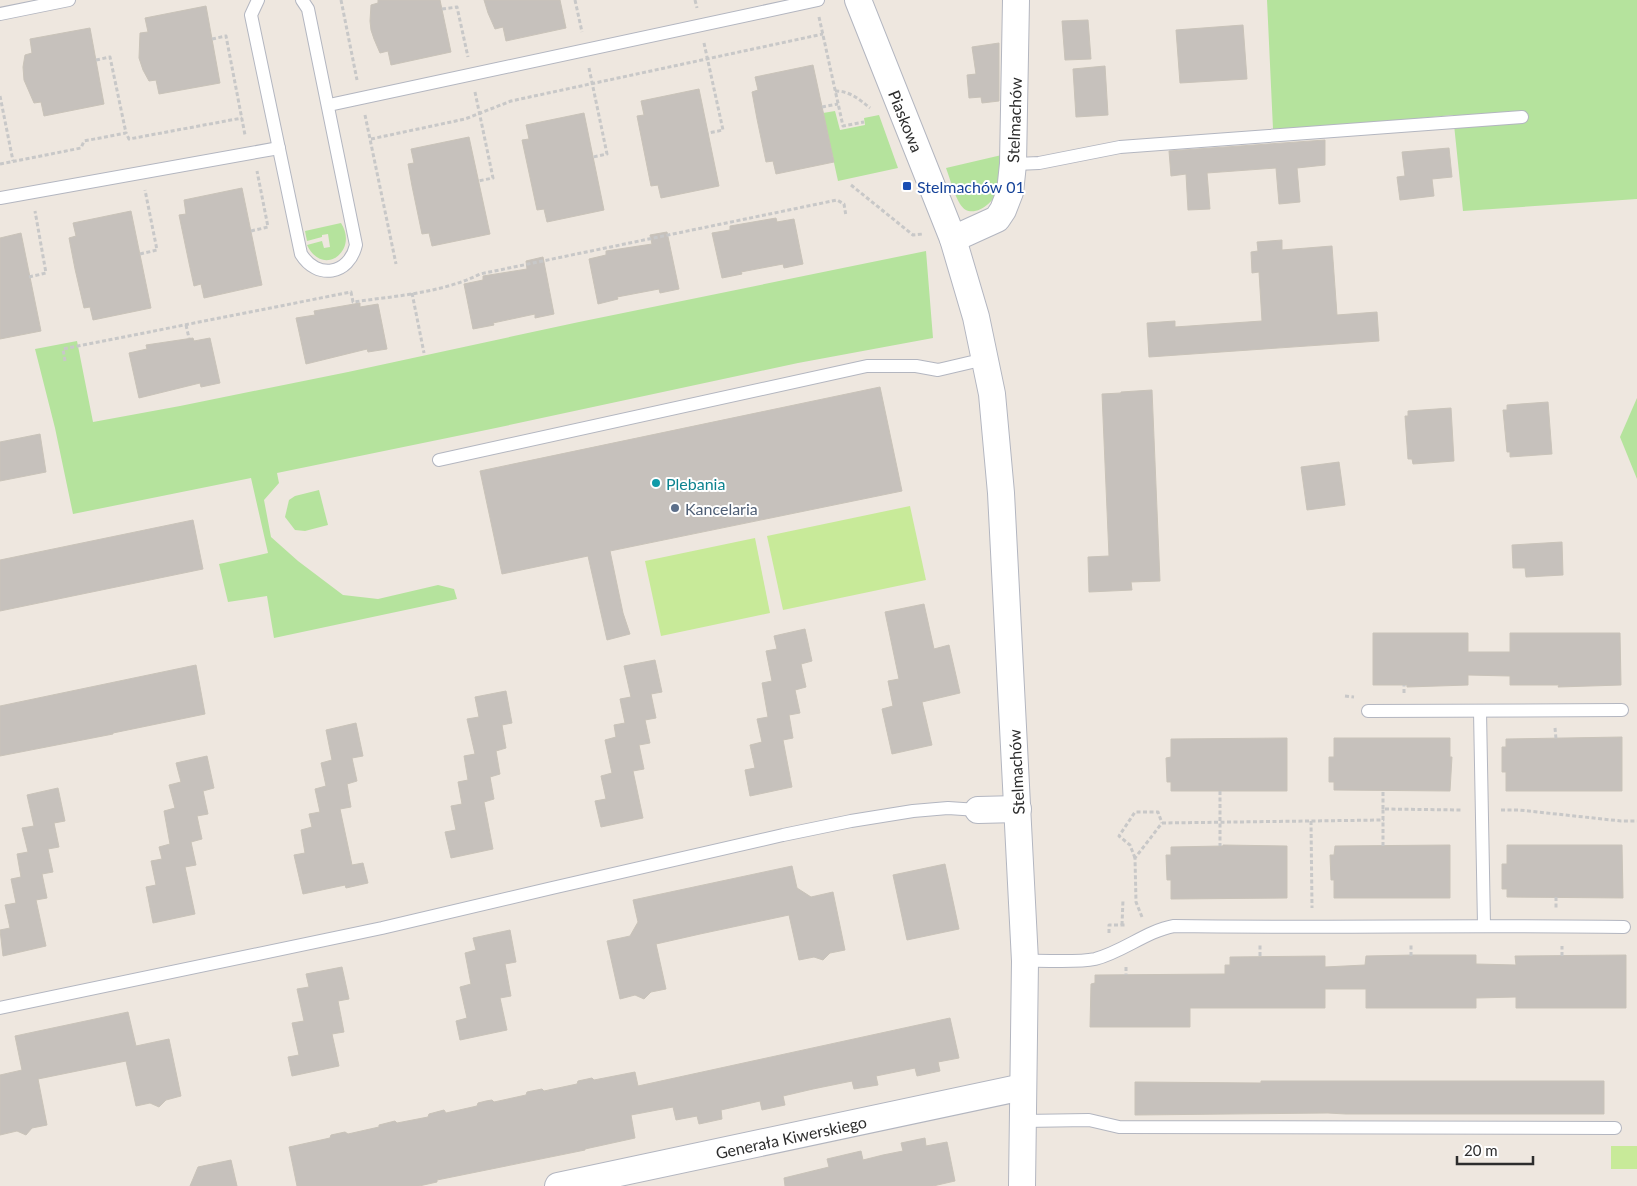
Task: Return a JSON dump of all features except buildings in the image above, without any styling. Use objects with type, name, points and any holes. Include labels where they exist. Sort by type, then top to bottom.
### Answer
[{"type":"street","name":"Piaskowa","points":[[858,0],[941,235],[976,317],[986,359]]},
{"type":"street","name":"Stelmachów","points":[[941,235],[997,219],[1003,210],[1010,192],[1013,164],[1016,0]]},
{"type":"street","name":"Stelmachów","points":[[986,359],[992,394],[1000,469],[1025,961],[1022,1186]]},
{"type":"street","points":[[978,810],[1018,809]]},
{"type":"street","name":"Generała Kiwerskiego","points":[[558,1186],[635,1178],[1023,1087]]},
{"type":"lane","points":[[0,14],[69,0]]},
{"type":"lane","points":[[258,0],[251,15],[301,254],[305,261],[317,269],[328,271],[339,269],[350,260],[356,245],[308,9],[302,0]]},
{"type":"lane","points":[[329,105],[818,0]]},
{"type":"lane","points":[[1013,164],[1039,163],[1120,147],[1522,117]]},
{"type":"lane","points":[[0,198],[279,148]]},
{"type":"lane","points":[[439,460],[867,366],[916,366],[938,370],[986,359]]},
{"type":"lane","points":[[1368,711],[1622,710]]},
{"type":"lane","points":[[1480,711],[1484,925]]},
{"type":"lane","points":[[0,1008],[382,928],[783,834],[922,810],[948,808],[978,810]]},
{"type":"lane","points":[[1025,961],[1095,959],[1163,928],[1174,926],[1312,928],[1484,925],[1624,927]]},
{"type":"lane","points":[[1023,1121],[1089,1120],[1119,1127],[1615,1128]]},
{"type":"path","points":[[341,0],[396,264]]},
{"type":"path","points":[[819,14],[843,126],[864,122]]},
{"type":"path","points":[[371,139],[465,119],[511,101],[823,34]]},
{"type":"path","points":[[96,60],[110,57],[126,133],[129,139],[242,118]]},
{"type":"path","points":[[708,59],[723,130],[708,133]]},
{"type":"path","points":[[593,84],[607,154],[593,157]]},
{"type":"path","points":[[835,91],[849,93],[870,108]]},
{"type":"path","points":[[0,96],[13,161]]},
{"type":"path","points":[[822,107],[838,104]]},
{"type":"path","points":[[478,181],[493,178],[479,113]]},
{"type":"path","points":[[0,164],[81,148],[84,141],[126,133]]},
{"type":"path","points":[[851,185],[913,235],[941,235]]},
{"type":"path","points":[[140,254],[157,250],[145,187]]},
{"type":"path","points":[[65,361],[63,349],[351,292],[353,302],[412,294],[464,282],[480,274],[837,200],[844,204],[846,216]]},
{"type":"path","points":[[30,277],[46,273],[34,207]]},
{"type":"path","points":[[412,294],[424,353]]},
{"type":"path","points":[[186,325],[189,338]]},
{"type":"path","points":[[1546,726],[1556,726],[1556,739]]},
{"type":"path","points":[[1383,790],[1383,846]]},
{"type":"path","points":[[1220,791],[1220,846]]},
{"type":"path","points":[[1383,809],[1455,810]]},
{"type":"path","points":[[1496,810],[1519,810],[1637,821]]},
{"type":"path","points":[[1144,922],[1136,902],[1135,858],[1130,845],[1119,836],[1135,812],[1158,812],[1162,823]]},
{"type":"path","points":[[1162,823],[1383,820]]},
{"type":"path","points":[[1311,822],[1312,928]]},
{"type":"path","points":[[1135,858],[1162,823]]},
{"type":"path","points":[[1122,924],[1123,900]]},
{"type":"path","points":[[1562,940],[1562,956]]},
{"type":"path","points":[[1411,956],[1412,941]]},
{"type":"path","points":[[1260,942],[1260,956]]},
{"type":"green space","points":[[1267,0],[1637,0],[1637,199],[1463,211],[1453,115],[1349,125],[1273,129]]},
{"type":"green space","points":[[835,111],[840,130],[865,125],[864,118],[879,115],[898,168],[838,181],[823,113]]},
{"type":"green space","points":[[1006,154],[1000,185],[992,200],[976,211],[965,209],[956,196],[946,168]]},
{"type":"green space","points":[[341,223],[346,243],[337,257],[330,260],[314,255],[307,245],[322,241],[324,248],[330,247],[328,234],[307,241],[305,231]]},
{"type":"green space","points":[[926,251],[933,338],[798,363],[277,473],[279,483],[264,500],[271,537],[298,561],[343,595],[378,599],[438,585],[454,589],[457,599],[274,638],[267,596],[228,602],[219,564],[268,553],[251,478],[73,514],[55,428],[35,349],[77,341],[93,422],[348,372],[579,322]]},
{"type":"green space","points":[[1637,398],[1637,479],[1620,437]]},
{"type":"green space","points":[[319,490],[328,525],[305,531],[295,530],[285,517],[289,500],[295,496]]},
{"type":"green space","points":[[910,506],[926,580],[783,610],[767,536]]},
{"type":"green space","points":[[755,538],[770,613],[661,636],[645,561]]},
{"type":"green space","points":[[1611,1146],[1637,1146],[1637,1169],[1611,1169]]},
{"type":"place","name":"Stelmachów 01","points":[[907,186]]},
{"type":"place","name":"Plebania","points":[[656,483]]},
{"type":"place","name":"Kancelaria","points":[[675,508]]}]
